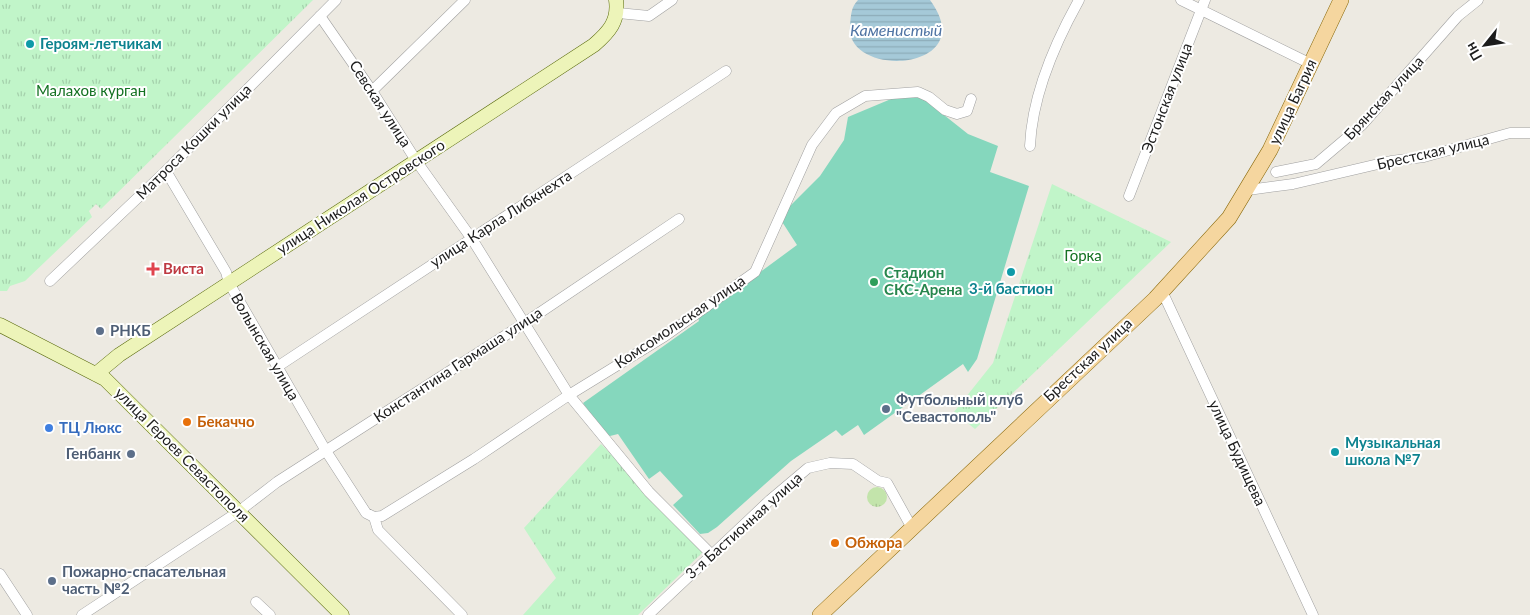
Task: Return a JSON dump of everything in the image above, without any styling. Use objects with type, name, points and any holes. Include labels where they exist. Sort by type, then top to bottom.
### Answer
[{"type":"main road","name":"улица Багрия","points":[[1244,196],[1270,150],[1340,0]]},
{"type":"main road","name":"улица Николая Островского","points":[[96,374],[119,355],[594,45],[606,35],[617,7]]},
{"type":"main road","name":"Брестская улица","points":[[820,615],[1162,291],[1229,218],[1244,196]]},
{"type":"main road","name":"улица Героев Севастополя","points":[[0,325],[105,379],[342,615]]},
{"type":"street","name":"Матроса Кошки улица","points":[[50,281],[166,171],[336,0]]},
{"type":"street","points":[[372,91],[465,0]]},
{"type":"street","points":[[617,7],[648,16],[672,0]]},
{"type":"street","points":[[1030,146],[1031,128],[1045,78],[1065,24],[1079,0]]},
{"type":"street","points":[[1181,0],[1203,5],[1310,64]]},
{"type":"street","name":"Брянская улица","points":[[1276,172],[1316,164],[1362,125],[1458,16],[1478,0]]},
{"type":"street","name":"Эстонская улица","points":[[1129,196],[1203,5]]},
{"type":"street","name":"Севская улица","points":[[320,16],[372,91],[417,162],[472,239],[523,324],[569,395],[649,492],[711,554]]},
{"type":"street","name":"улица Карла Либкнехта","points":[[277,368],[726,71]]},
{"type":"street","name":"Комсомольская улица","points":[[374,517],[382,516],[466,464],[569,395],[665,336],[755,272],[812,144],[836,114],[865,96],[918,92],[929,97],[945,110],[957,114],[967,111],[971,99]]},
{"type":"street","name":"Брестская улица","points":[[1244,196],[1392,162],[1424,157],[1510,133],[1530,133]]},
{"type":"street","name":"Волынская улица","points":[[166,171],[226,272],[229,283],[277,368],[326,451],[366,513],[374,517],[378,530],[462,615]]},
{"type":"street","name":"Константина Гармаша улица","points":[[82,615],[238,512],[277,482],[523,324],[679,219]]},
{"type":"street","name":"улица Будищева","points":[[1162,291],[1313,615]]},
{"type":"street","name":"3-я Бастионная улица","points":[[648,615],[711,554],[808,468],[830,463],[853,464],[878,481],[887,483],[912,528]]},
{"type":"street","points":[[0,574],[27,615]]},
{"type":"street","points":[[256,602],[270,615]]},
{"type":"green space","name":"Малахов курган","points":[[0,0],[313,0],[101,209],[96,204],[89,211],[92,217],[25,281],[10,286],[7,291],[0,291]]},
{"type":"green space","name":"Стадион СКС-Арена","points":[[920,96],[968,134],[998,146],[990,172],[1029,186],[977,359],[968,372],[963,364],[864,435],[858,425],[842,436],[836,430],[791,461],[717,527],[708,533],[700,534],[673,505],[683,496],[660,471],[649,479],[618,434],[610,436],[605,434],[583,403],[699,321],[698,318],[797,245],[779,217],[820,176],[844,140],[848,117],[891,99]]},
{"type":"green space","name":"Горка","points":[[1052,184],[1171,242],[975,429],[954,412],[993,363]]},
{"type":"green space","points":[[601,444],[649,492],[703,552],[638,615],[523,615],[556,578],[524,528]]},
{"type":"green space","points":[[873,487],[881,487],[887,493],[887,501],[881,507],[873,507],[867,501],[867,493]]},
{"type":"water","name":"Каменистый","points":[[858,0],[930,0],[942,24],[939,42],[926,54],[908,60],[887,60],[867,54],[854,43],[850,25],[853,8]]},
{"type":"place","name":"Героям-летчикам","points":[[30,44]]},
{"type":"place","name":"Виста","points":[[153,269]]},
{"type":"place","name":"3-й бастион","points":[[1011,272]]},
{"type":"place","name":"Стадион СКС-Арена","points":[[874,282]]},
{"type":"place","name":"РНКБ","points":[[100,331]]},
{"type":"place","name":"Футбольный клуб \"Севастополь\"","points":[[886,409]]},
{"type":"place","name":"Бекаччо","points":[[187,422]]},
{"type":"place","name":"ТЦ Люкс","points":[[49,428]]},
{"type":"place","name":"Музыкальная школа №7","points":[[1335,452]]},
{"type":"place","name":"Генбанк","points":[[131,454]]},
{"type":"place","name":"Обжора","points":[[835,543]]},
{"type":"place","name":"Пожарно-спасательная часть №2","points":[[52,581]]}]
